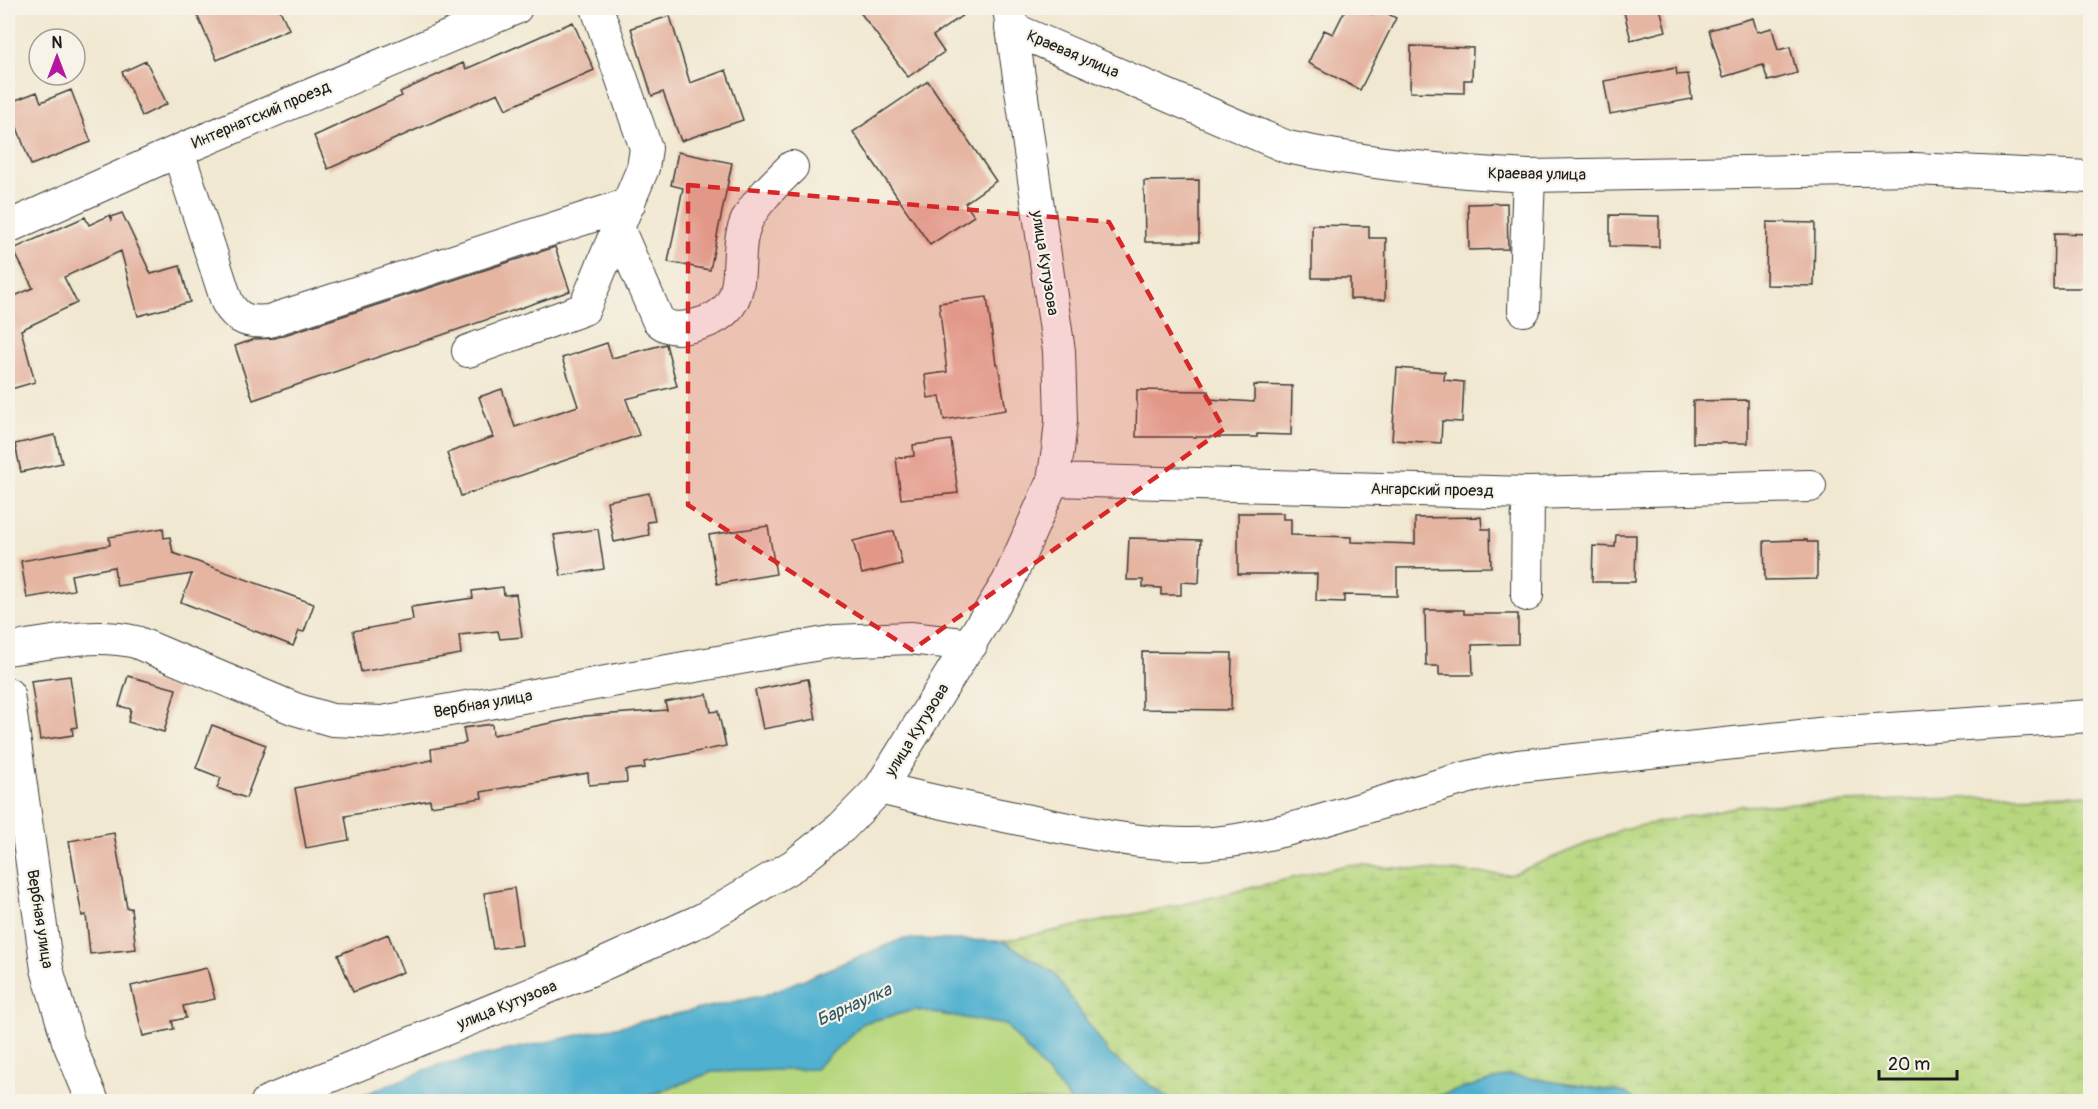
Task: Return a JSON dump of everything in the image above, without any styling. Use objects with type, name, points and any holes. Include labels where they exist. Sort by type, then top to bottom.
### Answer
[{"type":"street","name":"Интернатский проезд","points":[[8,227],[178,151],[516,8]]},
{"type":"street","points":[[468,351],[584,309],[643,168],[646,148],[597,8]]},
{"type":"street","name":"Краевая улица","points":[[1010,18],[1287,147],[1460,171],[1529,176],[1914,169],[2091,177]]},
{"type":"street","name":"улица Кутузова","points":[[267,1101],[578,975],[703,919],[794,865],[842,828],[880,788],[971,645],[1008,582],[1053,480],[1061,420],[1059,351],[1010,18]]},
{"type":"street","points":[[178,151],[226,302],[233,313],[242,320],[254,322],[269,321],[624,216]]},
{"type":"street","points":[[624,216],[658,320],[670,327],[694,326],[715,317],[735,294],[740,281],[742,237],[748,218],[792,167]]},
{"type":"street","points":[[1524,310],[1529,176]]},
{"type":"street","name":"Ангарский проезд","points":[[1053,480],[1528,493],[1810,486]]},
{"type":"street","points":[[1527,595],[1528,493]]},
{"type":"street","name":"Вербная улица","points":[[8,649],[100,637],[118,638],[136,642],[295,709],[352,722],[382,722],[836,641],[910,638],[971,645]]},
{"type":"street","name":"Вербная улица","points":[[8,694],[47,969],[68,1041],[93,1101]]},
{"type":"street","points":[[880,788],[947,805],[1113,837],[1209,843],[1264,834],[1476,774],[1526,765],[1828,733],[2091,716]]},
{"type":"highlighted area","points":[[688,185],[1109,222],[1224,429],[912,650],[688,505]]},
{"type":"green space","points":[[2070,794],[2090,796],[2090,1101],[1636,1102],[1626,1093],[1509,1075],[1421,1101],[1172,1101],[1110,1055],[1053,972],[1003,941],[1180,905],[1347,865],[1510,875],[1623,829],[1741,806]]},
{"type":"green space","points":[[915,1010],[1006,1025],[1071,1101],[635,1102],[712,1072],[815,1069],[863,1023]]},
{"type":"water","name":"Барнаулка","points":[[902,939],[1003,941],[1053,972],[1110,1055],[1172,1101],[1071,1101],[1006,1025],[915,1010],[863,1023],[815,1069],[712,1072],[635,1101],[349,1101],[438,1065],[765,995]]},
{"type":"water","points":[[1509,1075],[1626,1093],[1636,1101],[1421,1101]]},
{"type":"building","points":[[194,8],[279,8],[289,29],[217,60]]},
{"type":"building","points":[[857,8],[973,8],[933,36],[944,52],[908,77]]},
{"type":"building","points":[[1346,8],[1359,8],[1373,14],[1377,8],[1396,18],[1360,90],[1308,63],[1324,30],[1333,34]]},
{"type":"building","points":[[1623,8],[1660,8],[1666,31],[1631,40]]},
{"type":"building","points":[[670,16],[690,83],[726,70],[743,120],[681,141],[663,92],[652,96],[631,28]]},
{"type":"building","points":[[1753,18],[1757,32],[1772,28],[1778,50],[1790,47],[1797,73],[1768,81],[1763,65],[1723,77],[1709,30]]},
{"type":"building","points":[[573,22],[594,70],[506,109],[498,93],[328,169],[314,136],[402,96],[400,92],[463,63],[466,69]]},
{"type":"building","points":[[1411,46],[1473,48],[1472,80],[1464,80],[1464,93],[1410,92]]},
{"type":"building","points":[[146,61],[167,104],[142,116],[122,72]]},
{"type":"building","points":[[1676,68],[1677,75],[1688,74],[1692,99],[1610,114],[1604,81]]},
{"type":"building","points":[[928,81],[996,181],[965,203],[974,216],[930,245],[853,132]]},
{"type":"building","points":[[71,90],[91,142],[31,165],[8,103],[37,92],[41,102]]},
{"type":"building","points":[[678,152],[732,163],[710,270],[668,262],[683,188],[671,185]]},
{"type":"building","points":[[1199,180],[1199,242],[1145,242],[1144,181]]},
{"type":"building","points":[[1507,203],[1508,249],[1469,250],[1468,204]]},
{"type":"building","points":[[122,213],[151,274],[180,266],[190,302],[138,316],[121,251],[64,277],[77,303],[21,330],[35,382],[8,390],[8,299],[33,288],[13,249],[85,217],[89,225],[110,215],[112,221],[111,217]]},
{"type":"building","points":[[1610,215],[1659,216],[1659,247],[1610,246]]},
{"type":"building","points":[[1767,222],[1815,223],[1814,286],[1766,285]]},
{"type":"building","points":[[1312,225],[1369,226],[1369,238],[1386,238],[1385,300],[1350,299],[1350,278],[1312,278]]},
{"type":"building","points":[[2054,233],[2091,234],[2091,288],[2053,288]]},
{"type":"building","points":[[555,247],[570,291],[253,400],[235,346],[255,339],[275,338]]},
{"type":"building","points":[[987,297],[996,364],[998,364],[1006,410],[944,420],[940,396],[928,398],[925,375],[947,372],[939,303]]},
{"type":"building","points":[[607,343],[612,358],[666,344],[677,386],[626,399],[639,435],[461,496],[447,453],[493,437],[479,397],[502,389],[515,427],[578,406],[562,358]]},
{"type":"building","points":[[1397,368],[1445,372],[1444,380],[1464,382],[1462,422],[1442,421],[1441,443],[1392,440]]},
{"type":"building","points":[[1254,385],[1292,386],[1291,435],[1136,437],[1137,390],[1208,391],[1208,399],[1254,402]]},
{"type":"building","points":[[1748,400],[1748,443],[1693,443],[1693,401]]},
{"type":"building","points":[[55,435],[62,463],[21,472],[15,444]]},
{"type":"building","points":[[951,440],[958,493],[901,499],[896,458],[914,456],[913,445]]},
{"type":"building","points":[[649,493],[655,521],[647,522],[649,535],[614,542],[607,501]]},
{"type":"building","points":[[1238,513],[1283,513],[1283,519],[1291,519],[1291,535],[1351,537],[1351,542],[1415,544],[1415,518],[1481,517],[1482,529],[1490,529],[1491,567],[1397,568],[1397,596],[1344,595],[1344,602],[1316,601],[1317,574],[1238,574]]},
{"type":"building","points":[[768,526],[776,574],[717,584],[709,535]]},
{"type":"building","points":[[163,528],[164,538],[170,537],[173,553],[314,604],[304,632],[299,631],[293,646],[181,602],[192,574],[117,586],[114,567],[71,575],[74,590],[27,598],[21,561],[110,545],[109,537]]},
{"type":"building","points":[[598,529],[604,569],[561,576],[554,535]]},
{"type":"building","points":[[894,531],[902,564],[862,574],[853,541]]},
{"type":"building","points":[[1616,535],[1636,535],[1635,582],[1592,582],[1593,546],[1615,547]]},
{"type":"building","points":[[1129,538],[1201,540],[1199,583],[1181,582],[1181,595],[1161,595],[1161,588],[1143,587],[1143,580],[1127,580]]},
{"type":"building","points":[[1807,540],[1807,542],[1817,542],[1817,579],[1765,580],[1764,541]]},
{"type":"building","points":[[503,587],[504,595],[516,594],[522,637],[500,639],[498,631],[459,635],[461,654],[361,672],[353,631],[413,620],[411,607],[473,598],[472,591]]},
{"type":"building","points":[[1425,610],[1464,610],[1464,614],[1518,614],[1518,644],[1472,645],[1473,675],[1439,675],[1439,666],[1426,666]]},
{"type":"building","points":[[1142,652],[1232,653],[1231,710],[1142,709]]},
{"type":"building","points":[[70,676],[77,727],[72,728],[73,735],[40,740],[31,681]]},
{"type":"building","points":[[128,676],[176,689],[164,732],[128,722],[131,709],[119,706]]},
{"type":"building","points":[[808,679],[816,719],[763,729],[755,690]]},
{"type":"building","points":[[707,694],[711,712],[718,711],[726,746],[644,762],[645,768],[626,770],[627,782],[589,785],[588,773],[481,792],[482,798],[431,806],[430,800],[345,816],[349,840],[306,848],[295,788],[432,760],[431,749],[466,743],[463,728],[492,724],[493,735],[585,716],[667,710],[665,702]]},
{"type":"building","points":[[212,725],[266,745],[246,798],[217,788],[221,778],[196,768]]},
{"type":"building","points":[[114,833],[127,908],[131,908],[136,949],[90,954],[86,915],[82,916],[69,841]]},
{"type":"building","points":[[514,888],[522,945],[493,949],[484,893]]},
{"type":"building","points":[[388,934],[403,972],[353,992],[338,955]]},
{"type":"building","points":[[207,968],[215,999],[183,1006],[186,1018],[172,1021],[174,1029],[143,1036],[131,986]]}]
